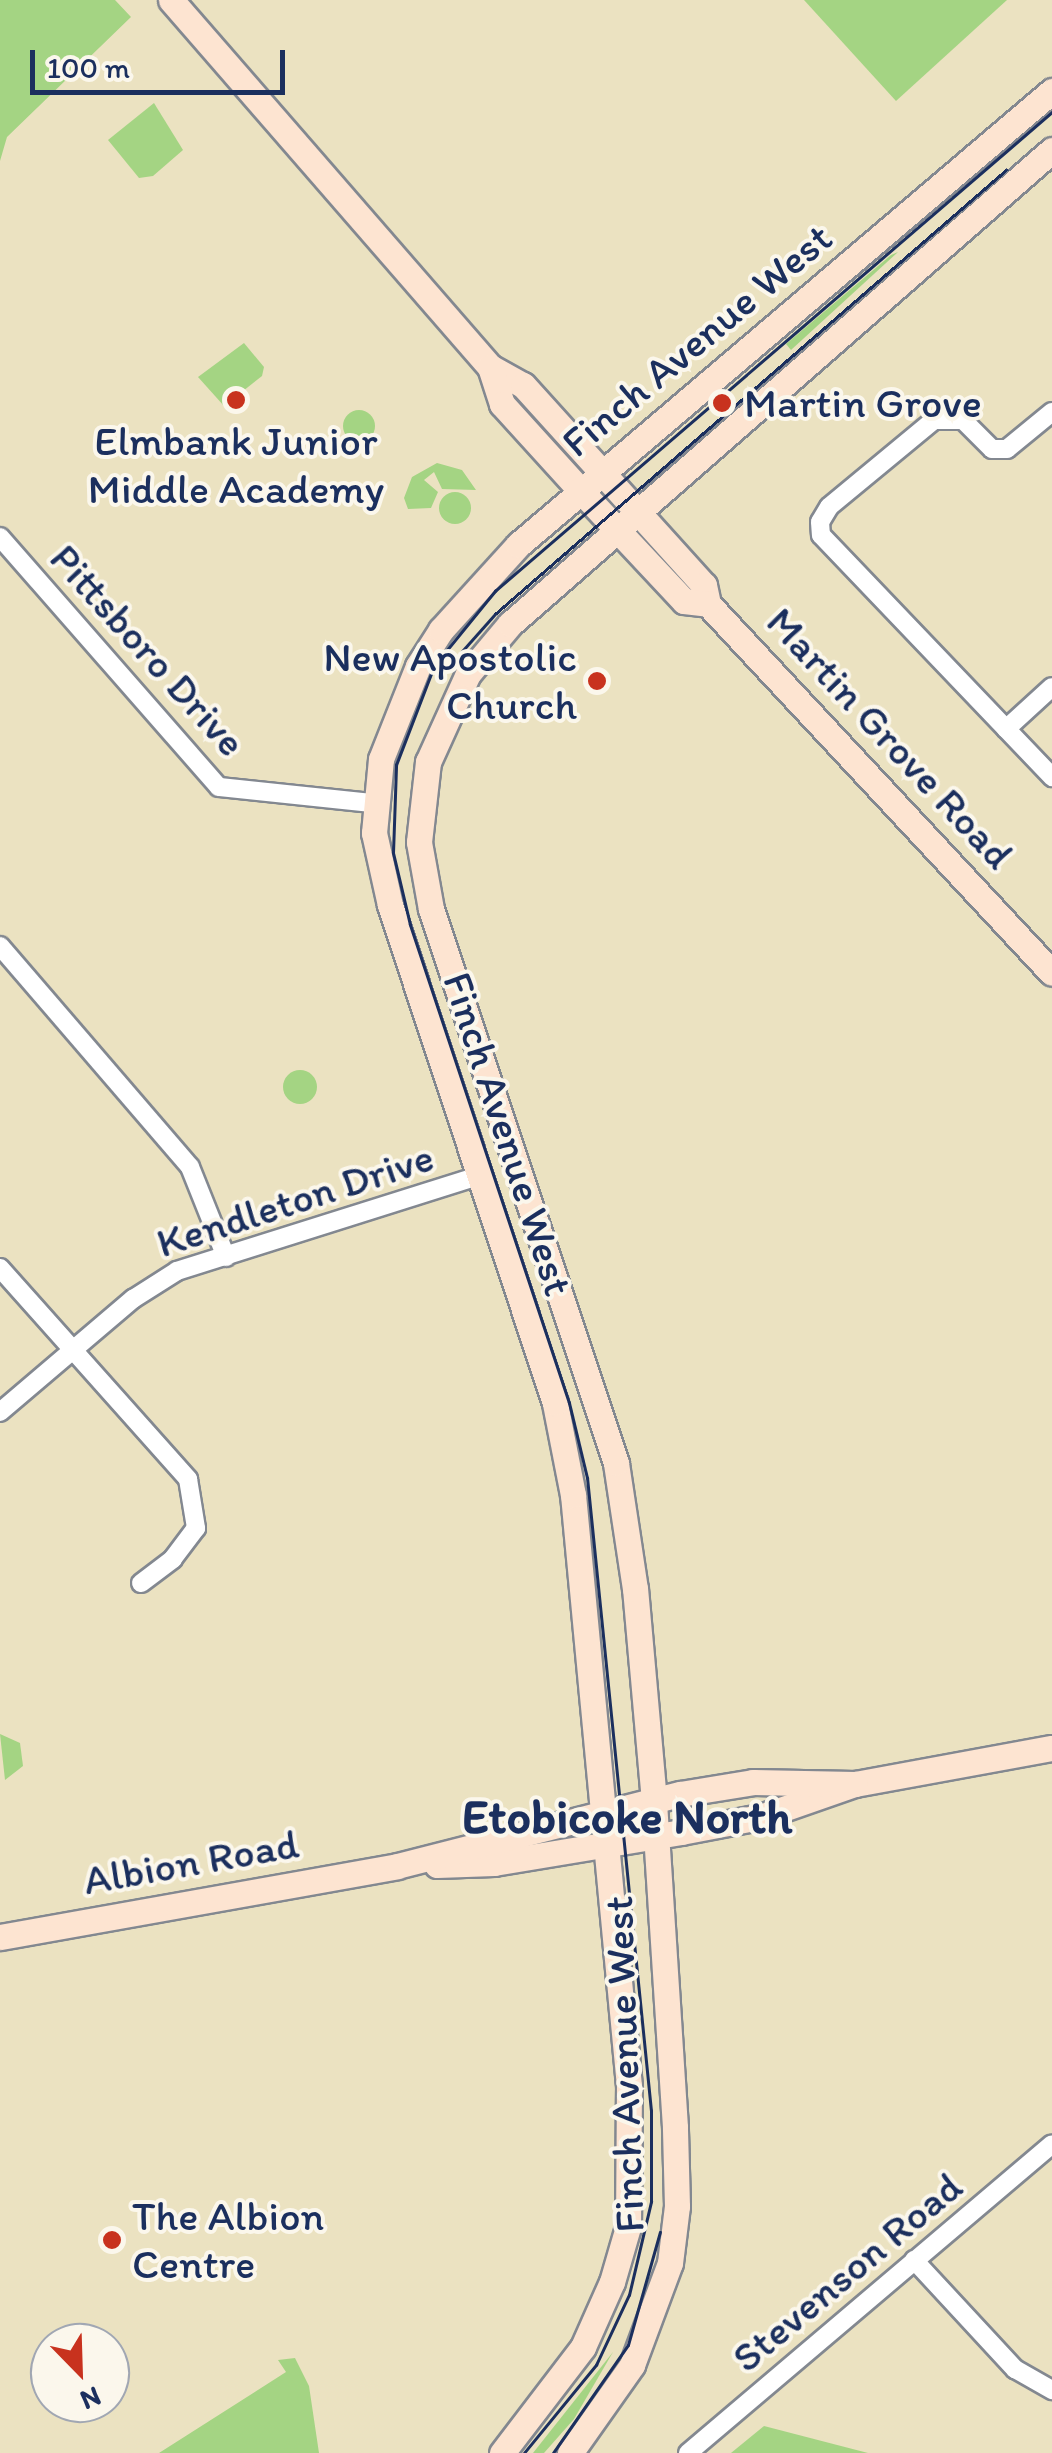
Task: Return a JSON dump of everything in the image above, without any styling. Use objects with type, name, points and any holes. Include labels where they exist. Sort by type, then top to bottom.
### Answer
[{"type":"main road","name":"Martin Grove Road","points":[[171,0],[490,367],[524,385],[704,586],[708,604],[1052,973]]},
{"type":"main road","name":"Finch Avenue West","points":[[502,2453],[583,2347],[628,2227],[630,2103],[564,1445],[390,906],[372,803],[386,736],[441,630],[518,545],[1052,91]]},
{"type":"main road","name":"Finch Avenue West","points":[[570,2453],[632,2365],[670,2263],[677,2206],[675,2127],[654,1801],[636,1589],[616,1463],[431,909],[419,842],[428,762],[468,674],[510,624],[1052,150]]},
{"type":"main road","name":"Martin Grove Road","points":[[490,367],[502,404],[580,490],[684,601],[708,604]]},
{"type":"main road","name":"Albion Road","points":[[397,1866],[494,1862],[656,1836],[760,1817],[855,1784],[1052,1748]]},
{"type":"main road","name":"Albion Road","points":[[0,1937],[397,1866],[603,1812],[753,1782],[855,1784]]},
{"type":"street","points":[[1052,412],[1007,450],[992,449],[962,420],[934,420],[828,506],[820,522],[821,535],[1052,777]]},
{"type":"street","name":"Pittsboro Drive","points":[[0,537],[219,787],[372,803]]},
{"type":"street","points":[[1006,729],[1052,687]]},
{"type":"street","points":[[0,946],[190,1167],[226,1256]]},
{"type":"street","name":"Kendleton Drive","points":[[0,1412],[154,1282],[478,1176]]},
{"type":"street","points":[[0,1268],[175,1462],[198,1511],[196,1528],[173,1559],[142,1583]]},
{"type":"street","name":"Stevenson Road","points":[[688,2453],[1052,2144]]},
{"type":"street","points":[[914,2260],[1015,2369],[1052,2390]]},
{"type":"green space","points":[[0,0],[115,0],[131,17],[7,137],[0,161]]},
{"type":"green space","points":[[804,0],[1007,0],[896,101]]},
{"type":"green space","points":[[154,103],[183,150],[153,176],[139,178],[108,140]]},
{"type":"green space","points":[[898,252],[791,350],[786,344]]},
{"type":"green space","points":[[244,343],[264,367],[262,376],[224,406],[198,377]]},
{"type":"green space","points":[[359,410],[370,415],[375,426],[370,437],[359,442],[348,437],[343,426],[348,415]]},
{"type":"green space","points":[[437,463],[462,470],[476,490],[442,489],[434,472],[424,480],[438,492],[431,508],[408,509],[404,498],[412,477]]},
{"type":"green space","points":[[455,492],[467,496],[471,508],[467,520],[455,524],[443,520],[439,508],[443,496]]},
{"type":"green space","points":[[300,1070],[312,1075],[317,1087],[312,1099],[300,1104],[288,1099],[283,1087],[288,1075]]},
{"type":"green space","points":[[0,1734],[20,1743],[23,1766],[5,1780]]},
{"type":"green space","points":[[613,2352],[574,2419],[544,2453],[533,2453]]},
{"type":"green space","points":[[295,2358],[309,2386],[319,2453],[159,2453],[286,2372],[278,2360]]},
{"type":"green space","points":[[764,2426],[868,2453],[731,2453]]},
{"type":"tram line","points":[[524,2453],[596,2365],[629,2295],[651,2202],[651,2111],[587,1478],[569,1403],[410,925],[393,853],[396,765],[434,666],[495,591],[1052,112]]},
{"type":"tram line","points":[[457,657],[495,614],[1006,170]]},
{"type":"tram line","points":[[553,2453],[628,2345],[660,2232]]},
{"type":"place","name":"Elmbank Junior Middle Academy","points":[[236,400]]},
{"type":"place","name":"Martin Grove","points":[[722,403]]},
{"type":"place","name":"New Apostolic Church","points":[[597,681]]},
{"type":"place","name":"The Albion Centre","points":[[112,2240]]},
{"type":"district","name":"Etobicoke North","points":[[627,1817]]}]
